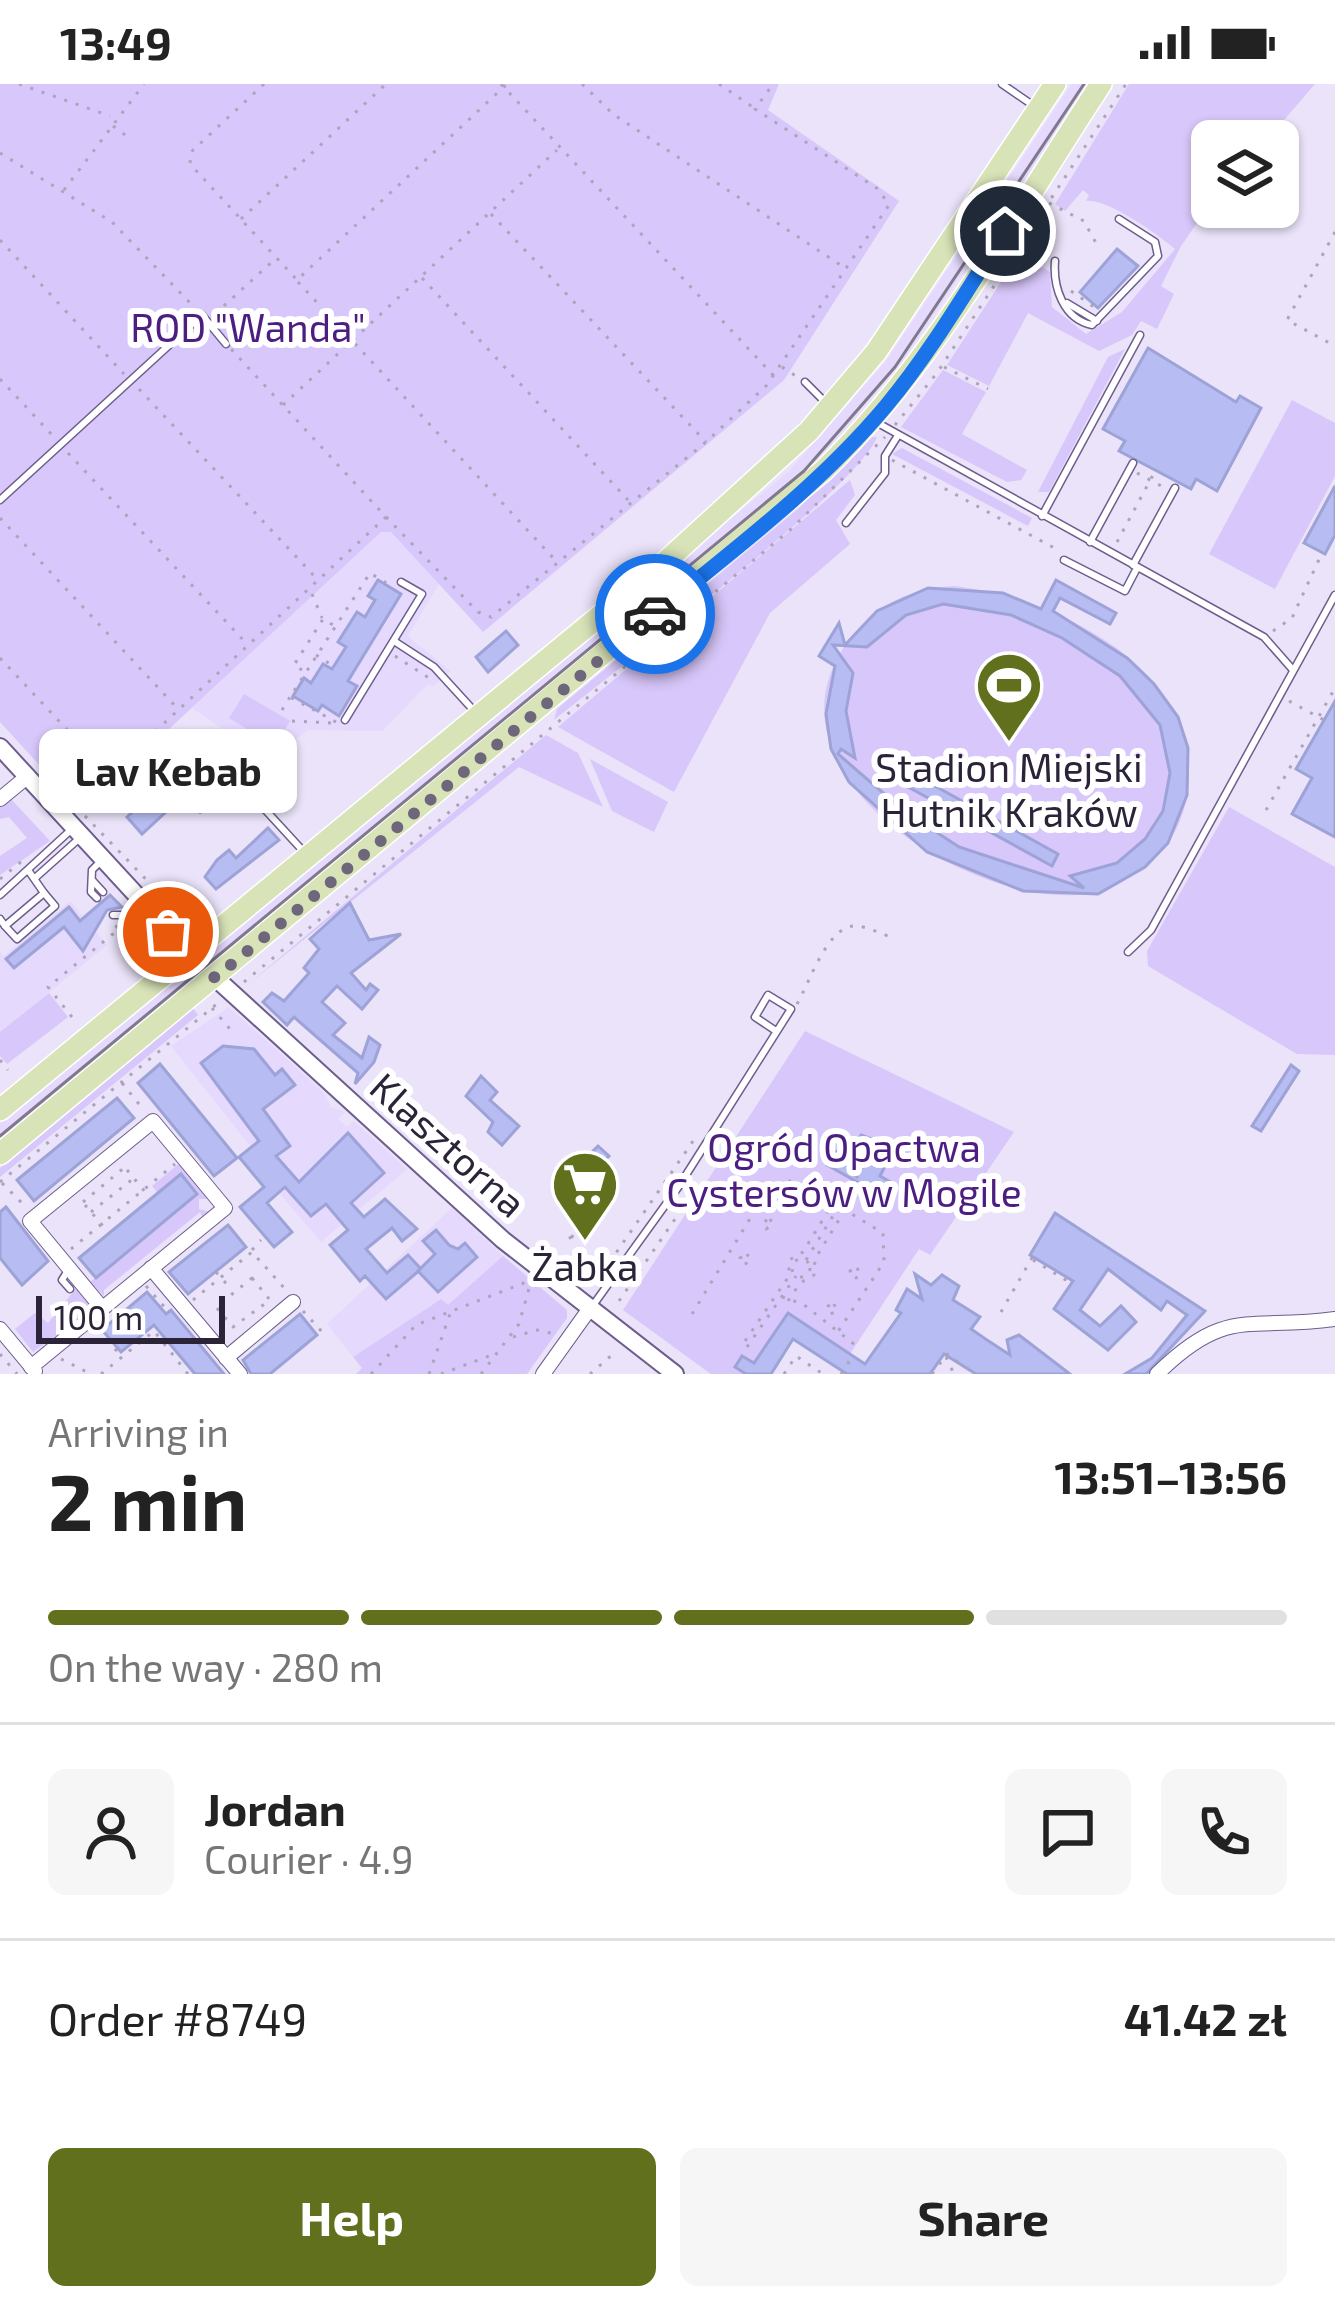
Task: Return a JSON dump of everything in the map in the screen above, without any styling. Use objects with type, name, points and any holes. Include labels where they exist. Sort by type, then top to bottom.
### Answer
[{"type":"main road","points":[[0,1110],[676,554],[809,431],[888,334],[1055,84]]},
{"type":"main road","points":[[0,1154],[220,988],[811,482],[884,428],[930,347],[1101,84]]},
{"type":"main road","points":[[1039,108],[1055,99],[1068,104],[1073,114],[1069,133]]},
{"type":"main road","points":[[809,431],[783,477],[794,488],[811,482]]},
{"type":"street","name":"Klasztorna","points":[[0,747],[85,831],[102,860],[220,988],[405,1159],[588,1311],[675,1374]]},
{"type":"street","points":[[0,799],[28,776]]},
{"type":"street","points":[[0,1329],[28,1372],[97,1315],[151,1268],[225,1208],[153,1121],[30,1221],[67,1263],[97,1315]]},
{"type":"street","points":[[151,1268],[240,1374]]},
{"type":"street","points":[[226,1358],[296,1303]]},
{"type":"street","points":[[543,1374],[588,1311]]},
{"type":"street","points":[[1157,1374],[1202,1336],[1234,1322],[1335,1319]]},
{"type":"lane","points":[[1002,84],[1039,108]]},
{"type":"lane","points":[[1055,261],[1053,284],[1066,303],[1101,319],[1158,256],[1155,242],[1119,219]]},
{"type":"lane","points":[[0,500],[205,318],[226,344]]},
{"type":"lane","points":[[1042,516],[1140,335]]},
{"type":"lane","points":[[805,382],[831,407]]},
{"type":"lane","points":[[884,428],[1264,637],[1293,670]]},
{"type":"lane","points":[[846,523],[885,473],[884,455],[897,437]]},
{"type":"lane","points":[[1090,542],[1131,466]]},
{"type":"lane","points":[[1064,560],[1125,592],[1174,490]]},
{"type":"lane","points":[[345,720],[422,594],[401,582]]},
{"type":"lane","points":[[1128,952],[1151,930],[1335,595]]},
{"type":"lane","points":[[394,641],[434,667],[479,716]]},
{"type":"lane","points":[[200,809],[235,777],[307,855]]},
{"type":"lane","points":[[0,895],[85,831]]},
{"type":"lane","points":[[28,870],[40,885],[55,906],[16,939],[3,922],[40,885],[85,831]]},
{"type":"lane","points":[[100,895],[92,870],[102,860]]},
{"type":"lane","points":[[118,914],[144,905]]},
{"type":"lane","points":[[588,1311],[680,1186],[790,1009],[768,995],[754,1017],[776,1031]]},
{"type":"lane","points":[[67,1263],[62,1280],[70,1289]]},
{"type":"path","points":[[19,84],[110,116]]},
{"type":"path","points":[[63,192],[144,84]]},
{"type":"path","points":[[264,84],[189,158],[192,169],[559,563]]},
{"type":"path","points":[[240,220],[386,84]]},
{"type":"path","points":[[582,84],[602,107],[848,270]]},
{"type":"path","points":[[226,344],[478,613],[490,617],[706,442],[775,377],[888,209],[885,195],[718,84]]},
{"type":"path","points":[[755,110],[772,84]]},
{"type":"path","points":[[247,978],[790,530],[876,449],[884,428],[942,366],[1126,84]]},
{"type":"path","points":[[297,280],[504,85],[775,377]]},
{"type":"path","points":[[111,124],[128,137]]},
{"type":"path","points":[[282,406],[560,147]]},
{"type":"path","points":[[0,153],[112,222],[205,318],[276,259]]},
{"type":"path","points":[[1048,202],[1084,221],[1096,244]]},
{"type":"path","points":[[489,212],[706,442]]},
{"type":"path","points":[[1335,232],[1287,320],[1335,346]]},
{"type":"path","points":[[0,240],[318,581]]},
{"type":"path","points":[[421,276],[630,502]]},
{"type":"path","points":[[1071,291],[1101,319]]},
{"type":"path","points":[[942,366],[988,389]]},
{"type":"path","points":[[782,367],[788,371]]},
{"type":"path","points":[[0,379],[247,645]]},
{"type":"path","points":[[876,449],[1058,550]]},
{"type":"path","points":[[1131,466],[1174,490]]},
{"type":"path","points":[[1136,564],[1115,545],[1152,478]]},
{"type":"path","points":[[0,658],[107,768],[117,767],[386,517]]},
{"type":"path","points":[[0,518],[178,709]]},
{"type":"path","points":[[1268,630],[1290,622],[1322,553]]},
{"type":"path","points":[[282,710],[370,573],[397,589],[401,582]]},
{"type":"path","points":[[313,594],[323,619],[334,626]]},
{"type":"path","points":[[305,672],[294,665],[323,619]]},
{"type":"path","points":[[388,651],[437,683]]},
{"type":"path","points":[[316,655],[330,664]]},
{"type":"path","points":[[1266,810],[1335,688]]},
{"type":"path","points":[[290,697],[333,723]]},
{"type":"path","points":[[1290,701],[1321,718]]},
{"type":"path","points":[[292,721],[345,720]]},
{"type":"path","points":[[47,784],[69,794],[85,831],[204,929]]},
{"type":"path","points":[[0,879],[20,862]]},
{"type":"path","points":[[72,1017],[48,987],[119,929],[110,920],[118,914]]},
{"type":"path","points":[[790,1009],[829,944],[844,930],[856,926],[894,938]]},
{"type":"path","points":[[26,1207],[0,1182],[212,1008],[220,988]]},
{"type":"path","points":[[212,1008],[230,1029]]},
{"type":"path","points":[[0,1060],[8,1070]]},
{"type":"path","points":[[121,1082],[153,1121]]},
{"type":"path","points":[[619,1301],[595,1280],[695,1134],[707,1133]]},
{"type":"path","points":[[796,1276],[808,1274],[806,1260],[871,1154]]},
{"type":"path","points":[[67,1263],[101,1224],[179,1160]]},
{"type":"path","points":[[109,1234],[81,1200],[123,1166],[151,1199]]},
{"type":"path","points":[[92,1212],[134,1178]]},
{"type":"path","points":[[692,1314],[768,1190],[794,1180],[833,1204],[803,1252],[789,1260],[789,1276],[744,1346],[750,1349],[785,1299],[814,1275],[815,1259],[845,1210],[883,1233],[884,1262],[837,1334]]},
{"type":"path","points":[[848,1191],[860,1197],[866,1190],[886,1202],[898,1181],[949,1211]]},
{"type":"path","points":[[610,1313],[686,1202]]},
{"type":"path","points":[[752,1215],[764,1221]]},
{"type":"path","points":[[187,1304],[261,1240]]},
{"type":"path","points":[[730,1250],[741,1257]]},
{"type":"path","points":[[252,1252],[322,1334]]},
{"type":"path","points":[[1001,1312],[1032,1257],[1069,1282]]},
{"type":"path","points":[[785,1299],[796,1276],[793,1263],[806,1260]]},
{"type":"path","points":[[216,1272],[232,1291]]},
{"type":"path","points":[[860,1277],[870,1283]]},
{"type":"path","points":[[251,1278],[270,1300],[237,1328],[216,1306],[232,1291],[251,1278]]},
{"type":"path","points":[[264,1288],[275,1278]]},
{"type":"path","points":[[371,1374],[409,1330],[533,1281],[524,1314],[482,1374]]},
{"type":"path","points":[[785,1299],[802,1304],[859,1348]]},
{"type":"path","points":[[837,1312],[847,1319]]},
{"type":"path","points":[[429,1374],[450,1314]]},
{"type":"path","points":[[97,1315],[122,1357]]},
{"type":"path","points":[[510,1337],[537,1330],[562,1338]]},
{"type":"path","points":[[101,1374],[154,1331],[188,1374]]},
{"type":"path","points":[[441,1374],[499,1352]]},
{"type":"path","points":[[0,1354],[28,1372]]},
{"type":"path","points":[[590,1374],[614,1354]]},
{"type":"path","points":[[54,1355],[91,1374]]},
{"type":"path","points":[[946,1355],[949,1373]]},
{"type":"path","points":[[932,1374],[946,1355]]},
{"type":"path","points":[[946,1355],[975,1374]]},
{"type":"path","points":[[784,1374],[796,1356],[818,1373]]},
{"type":"path","points":[[842,1370],[852,1357]]},
{"type":"shaded area","points":[[1072,84],[1088,84],[904,359],[813,466],[0,1140],[0,1123],[789,471],[886,361]]},
{"type":"shaded area","points":[[381,532],[391,532],[439,584],[408,636],[450,671],[434,686],[428,684],[382,731],[308,730],[269,760],[192,708]]},
{"type":"shaded area","points":[[70,901],[107,945],[0,1032],[0,952],[4,956]]},
{"type":"shaded area","points":[[229,1007],[323,1092],[331,1107],[345,1112],[338,1119],[347,1127],[354,1121],[407,1169],[321,1242],[268,1180],[274,1176],[171,1046]]},
{"type":"shaded area","points":[[452,1208],[503,1256],[448,1306],[440,1299],[353,1357],[327,1324]]},
{"type":"green space","name":"ROD \"Wanda\"","points":[[0,84],[779,84],[768,110],[899,201],[784,380],[483,632],[391,532],[381,532],[141,755],[164,782],[138,771],[126,783],[128,794],[112,810],[97,793],[44,770],[0,722]]},
{"type":"green space","points":[[1129,84],[1315,84],[1284,120],[1191,120],[1194,228],[1161,286],[1174,294],[1157,329],[1141,321],[1132,335],[1099,351],[1028,313],[989,386],[947,365],[1020,253],[1050,272],[1052,307],[1086,334],[1122,312],[1175,249],[1119,211],[1086,201],[1089,195],[1083,190],[1065,211],[1055,204]]},
{"type":"green space","points":[[1125,349],[1049,492],[1038,492],[1108,357]]},
{"type":"green space","points":[[943,370],[986,392],[962,434],[1027,470],[1021,480],[1007,482],[901,427]]},
{"type":"green space","points":[[1292,400],[1335,423],[1335,476],[1275,589],[1209,554]]},
{"type":"green space","points":[[871,437],[877,437],[860,462],[782,537],[554,720],[557,709],[799,508]]},
{"type":"green space","points":[[902,448],[1032,518],[1028,526],[892,454]]},
{"type":"green space","points":[[850,480],[855,495],[836,520],[850,544],[770,613],[674,792],[558,727]]},
{"type":"green space","name":"Stadion Miejski Hutnik Kraków","points":[[954,586],[1031,604],[1071,621],[1141,668],[1166,699],[1183,734],[1189,774],[1185,804],[1162,850],[1123,881],[1076,895],[1029,891],[978,876],[927,851],[882,817],[847,777],[827,733],[827,685],[852,636],[873,614],[897,599]]},
{"type":"green space","points":[[244,694],[290,721],[275,746],[229,718]]},
{"type":"green space","points":[[546,735],[578,753],[603,807],[519,767],[246,986]]},
{"type":"green space","points":[[590,759],[668,802],[654,832],[612,811]]},
{"type":"green space","points":[[10,798],[50,841],[0,875],[0,856],[27,838],[9,817],[0,819],[0,806]]},
{"type":"green space","points":[[1229,807],[1335,867],[1335,1055],[1297,1054],[1148,966],[1147,951]]},
{"type":"green space","points":[[49,993],[68,1017],[7,1064],[0,1056],[0,1032]]},
{"type":"green space","points":[[192,1007],[198,1015],[0,1177],[0,1168]]},
{"type":"green space","name":"Ogród Opactwa Cystersów w Mogile","points":[[805,1031],[1014,1132],[930,1255],[919,1249],[850,1354],[788,1313],[747,1374],[711,1374],[623,1310]]},
{"type":"green space","points":[[181,1162],[210,1199],[199,1199],[199,1209],[210,1212],[203,1219],[200,1212],[104,1290],[104,1296],[90,1282],[197,1194],[181,1174],[158,1193],[152,1186]]},
{"type":"green space","points":[[503,1256],[567,1310],[567,1318],[527,1374],[356,1374],[362,1368],[353,1357],[441,1299],[448,1305]]},
{"type":"green space","points":[[77,1287],[89,1303],[87,1313],[33,1352],[15,1329],[35,1313],[48,1323]]},
{"type":"building","points":[[1117,249],[1138,266],[1098,308],[1080,292]]},
{"type":"building","points":[[1148,348],[1236,402],[1240,396],[1261,408],[1217,491],[1196,479],[1191,489],[1119,451],[1125,441],[1103,429]]},
{"type":"building","points":[[1335,486],[1335,535],[1325,554],[1304,543]]},
{"type":"building","points":[[378,580],[401,594],[348,681],[357,686],[339,716],[322,705],[318,711],[293,696],[304,678],[311,683],[323,664],[332,669],[346,647],[338,642],[357,612],[365,617],[375,600],[368,596]]},
{"type":"building","points":[[1056,580],[1116,613],[1110,624],[1060,598],[1053,611],[1127,658],[1154,684],[1178,717],[1188,748],[1187,795],[1168,843],[1145,867],[1098,894],[1023,891],[927,852],[849,782],[831,749],[826,714],[835,666],[819,656],[839,623],[845,645],[877,611],[928,588],[1003,593],[1041,609]],"holes":[[[943,604],[1011,615],[1062,638],[1120,676],[1160,725],[1170,773],[1163,811],[1145,839],[1117,863],[1070,876],[1084,888],[959,847],[904,811],[838,754],[841,749],[855,758],[846,711],[853,673],[833,645],[867,647],[906,615]]]},
{"type":"building","points":[[506,631],[518,645],[488,672],[476,657]]},
{"type":"building","points":[[1335,701],[1335,837],[1292,814],[1312,778],[1296,769]]},
{"type":"building","points":[[886,759],[1058,854],[1052,866],[879,771]]},
{"type":"building","points":[[164,782],[180,799],[142,834],[127,817]]},
{"type":"building","points":[[268,828],[279,840],[216,889],[205,877],[217,860],[229,850],[236,858]]},
{"type":"building","points":[[110,895],[122,907],[107,910],[83,951],[64,927],[14,968],[6,959],[69,907],[80,921]]},
{"type":"building","points":[[350,903],[369,940],[401,934],[351,973],[366,990],[370,984],[378,990],[362,1009],[337,986],[322,1002],[345,1023],[333,1035],[362,1058],[369,1037],[380,1045],[374,1062],[355,1084],[358,1073],[294,1017],[287,1025],[263,1002],[272,993],[284,1001],[309,973],[304,968],[319,949],[310,939]]},
{"type":"building","points":[[223,1046],[254,1049],[275,1075],[282,1069],[295,1085],[263,1109],[290,1146],[276,1156],[299,1182],[348,1133],[384,1173],[351,1203],[364,1217],[385,1199],[417,1229],[402,1241],[392,1228],[366,1249],[387,1273],[408,1255],[421,1269],[386,1299],[365,1276],[360,1281],[330,1245],[348,1230],[326,1204],[311,1216],[285,1187],[267,1203],[292,1232],[274,1247],[240,1207],[264,1187],[239,1157],[259,1141],[201,1063]]},
{"type":"building","points":[[160,1064],[237,1158],[214,1176],[138,1083]]},
{"type":"building","points":[[1291,1065],[1299,1071],[1261,1131],[1252,1126]]},
{"type":"building","points":[[481,1076],[497,1092],[490,1100],[519,1126],[502,1145],[488,1132],[493,1122],[466,1096]]},
{"type":"building","points":[[117,1098],[134,1118],[34,1201],[17,1180]]},
{"type":"building","points":[[861,1135],[887,1145],[880,1158],[887,1162],[880,1176],[892,1183],[884,1197],[827,1165],[835,1151],[848,1158]]},
{"type":"building","points":[[598,1146],[609,1156],[575,1190],[561,1177],[564,1168],[575,1156],[582,1162]]},
{"type":"building","points":[[181,1174],[197,1194],[96,1278],[79,1258]]},
{"type":"building","points":[[6,1207],[48,1261],[22,1285],[0,1258],[0,1212]]},
{"type":"building","points":[[1055,1213],[1205,1311],[1146,1374],[1125,1374],[1152,1358],[1187,1315],[1167,1301],[1161,1310],[1108,1269],[1080,1310],[1100,1326],[1121,1306],[1136,1322],[1108,1350],[1054,1309],[1073,1281],[1030,1255]]},
{"type":"building","points":[[228,1225],[246,1247],[188,1294],[169,1272]]},
{"type":"building","points":[[436,1230],[449,1245],[458,1249],[465,1243],[477,1257],[438,1292],[418,1271],[435,1254],[423,1241]]},
{"type":"building","points":[[915,1274],[931,1285],[942,1275],[959,1286],[953,1300],[980,1317],[971,1329],[1010,1355],[1007,1340],[1019,1335],[1070,1374],[976,1374],[944,1354],[930,1374],[847,1374],[793,1339],[771,1374],[746,1374],[735,1367],[742,1356],[754,1363],[788,1313],[865,1364],[901,1313],[896,1310],[907,1289],[922,1299]]},
{"type":"building","points":[[147,1292],[166,1314],[171,1310],[224,1374],[195,1374],[154,1325],[121,1352],[102,1330]]},
{"type":"building","points":[[300,1314],[317,1335],[270,1374],[251,1374],[243,1360]]},
{"type":"tram line","points":[[0,1136],[804,471],[895,367],[1084,84]]},
{"type":"way so far","points":[[168,932],[215,978],[655,614]]},
{"type":"place","name":"Stadion Miejski Hutnik Kraków","points":[[1009,744]]},
{"type":"place","name":"Lav Kebab","points":[[168,932]]},
{"type":"place","name":"Żabka","points":[[585,1243]]},
{"type":"route","points":[[655,614],[781,509],[874,420],[921,360],[1005,231]]}]
